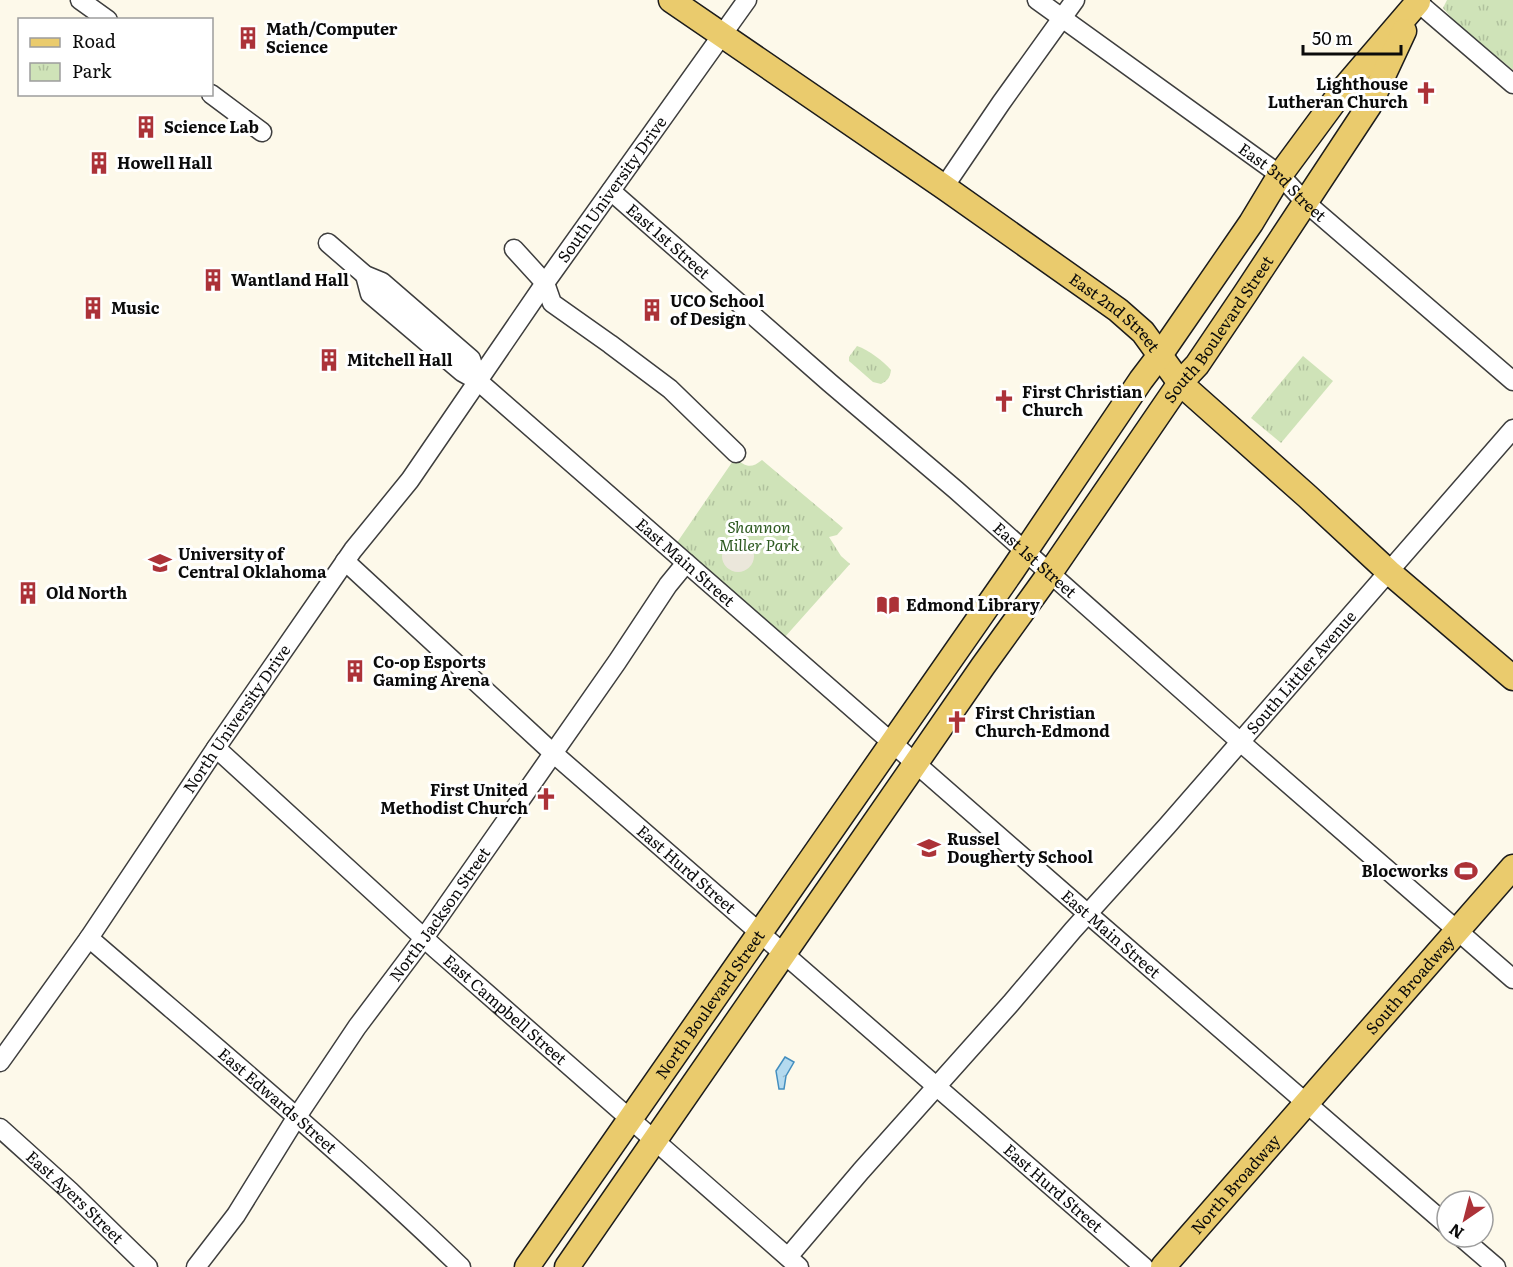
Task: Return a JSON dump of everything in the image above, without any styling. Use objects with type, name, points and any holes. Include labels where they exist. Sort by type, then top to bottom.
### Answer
[{"type":"main road","name":"East 2nd Street","points":[[671,0],[944,187],[1118,310],[1143,332],[1180,383],[1389,572],[1513,678]]},
{"type":"main road","name":"South Boulevard Street","points":[[893,743],[1251,223],[1280,175],[1345,87],[1417,1]]},
{"type":"main road","name":"South Boulevard Street","points":[[916,764],[1180,383],[1197,365],[1305,202],[1368,106],[1417,1]]},
{"type":"main road","name":"North Boulevard Street","points":[[526,1267],[893,743]]},
{"type":"main road","name":"North Boulevard Street","points":[[567,1267],[916,764]]},
{"type":"main road","name":"South Broadway","points":[[1307,1102],[1513,867]]},
{"type":"main road","name":"North Broadway","points":[[1163,1267],[1307,1102]]},
{"type":"street","points":[[80,0],[105,18]]},
{"type":"street","name":"South University Drive","points":[[478,381],[747,0]]},
{"type":"street","name":"East 3rd Street","points":[[1036,0],[1280,175],[1305,202],[1513,381]]},
{"type":"street","points":[[944,187],[1075,0]]},
{"type":"street","points":[[1417,1],[1513,84]]},
{"type":"street","points":[[213,95],[262,132]]},
{"type":"street","name":"East 1st Street","points":[[611,191],[1513,979]]},
{"type":"street","name":"East Main Street","points":[[328,243],[365,275],[370,294],[462,372],[478,381],[1435,1214]]},
{"type":"street","points":[[514,249],[545,283],[552,303],[670,389],[736,453]]},
{"type":"street","name":"North University Drive","points":[[0,1062],[89,938],[345,561],[410,480],[478,381]]},
{"type":"street","name":"South Littler Avenue","points":[[794,1262],[936,1086],[1167,826],[1513,429]]},
{"type":"street","name":"East Hurd Street","points":[[345,561],[553,753],[1144,1267]]},
{"type":"street","name":"North Jackson Street","points":[[196,1267],[236,1215],[296,1118],[357,1027],[424,938],[617,662],[668,585],[686,563]]},
{"type":"street","name":"East Campbell Street","points":[[216,748],[424,938],[794,1262]]},
{"type":"street","name":"East Edwards Street","points":[[89,938],[422,1229],[461,1267]]},
{"type":"street","name":"East Ayers Street","points":[[0,1128],[70,1191],[148,1267]]},
{"type":"street","points":[[1475,1249],[1496,1267]]},
{"type":"green space","points":[[1447,0],[1513,0],[1513,70],[1455,22],[1443,8]]},
{"type":"green space","points":[[857,346],[876,356],[891,370],[885,382],[881,384],[873,382],[849,361],[849,357]]},
{"type":"green space","points":[[1303,356],[1333,381],[1281,443],[1251,418]]},
{"type":"green space","name":"Shannon Miller Park","points":[[735,458],[748,466],[755,465],[762,460],[843,528],[837,535],[829,537],[841,556],[850,564],[784,638],[676,544]]},
{"type":"shaded area","points":[[738,540],[749,545],[754,556],[749,567],[738,572],[727,567],[722,556],[727,545]]},
{"type":"water","points":[[785,1057],[794,1062],[786,1076],[784,1089],[779,1089],[776,1071]]},
{"type":"place","name":"Math/Computer Science","points":[[248,38]]},
{"type":"place","name":"Lighthouse Lutheran Church","points":[[1426,93]]},
{"type":"place","name":"Science Lab","points":[[146,127]]},
{"type":"place","name":"Howell Hall","points":[[99,163]]},
{"type":"place","name":"Wantland Hall","points":[[213,280]]},
{"type":"place","name":"Music","points":[[93,308]]},
{"type":"place","name":"UCO School of Design","points":[[652,310]]},
{"type":"place","name":"Mitchell Hall","points":[[329,360]]},
{"type":"place","name":"First Christian Church","points":[[1004,401]]},
{"type":"place","name":"University of Central Oklahoma","points":[[160,563]]},
{"type":"place","name":"Old North","points":[[28,593]]},
{"type":"place","name":"Edmond Library","points":[[888,605]]},
{"type":"place","name":"Co-op Esports Gaming Arena","points":[[355,671]]},
{"type":"place","name":"First Christian Church-Edmond","points":[[957,722]]},
{"type":"place","name":"First United Methodist Church","points":[[546,799]]},
{"type":"place","name":"Russel Dougherty School","points":[[929,848]]},
{"type":"place","name":"Blocworks","points":[[1466,871]]}]
